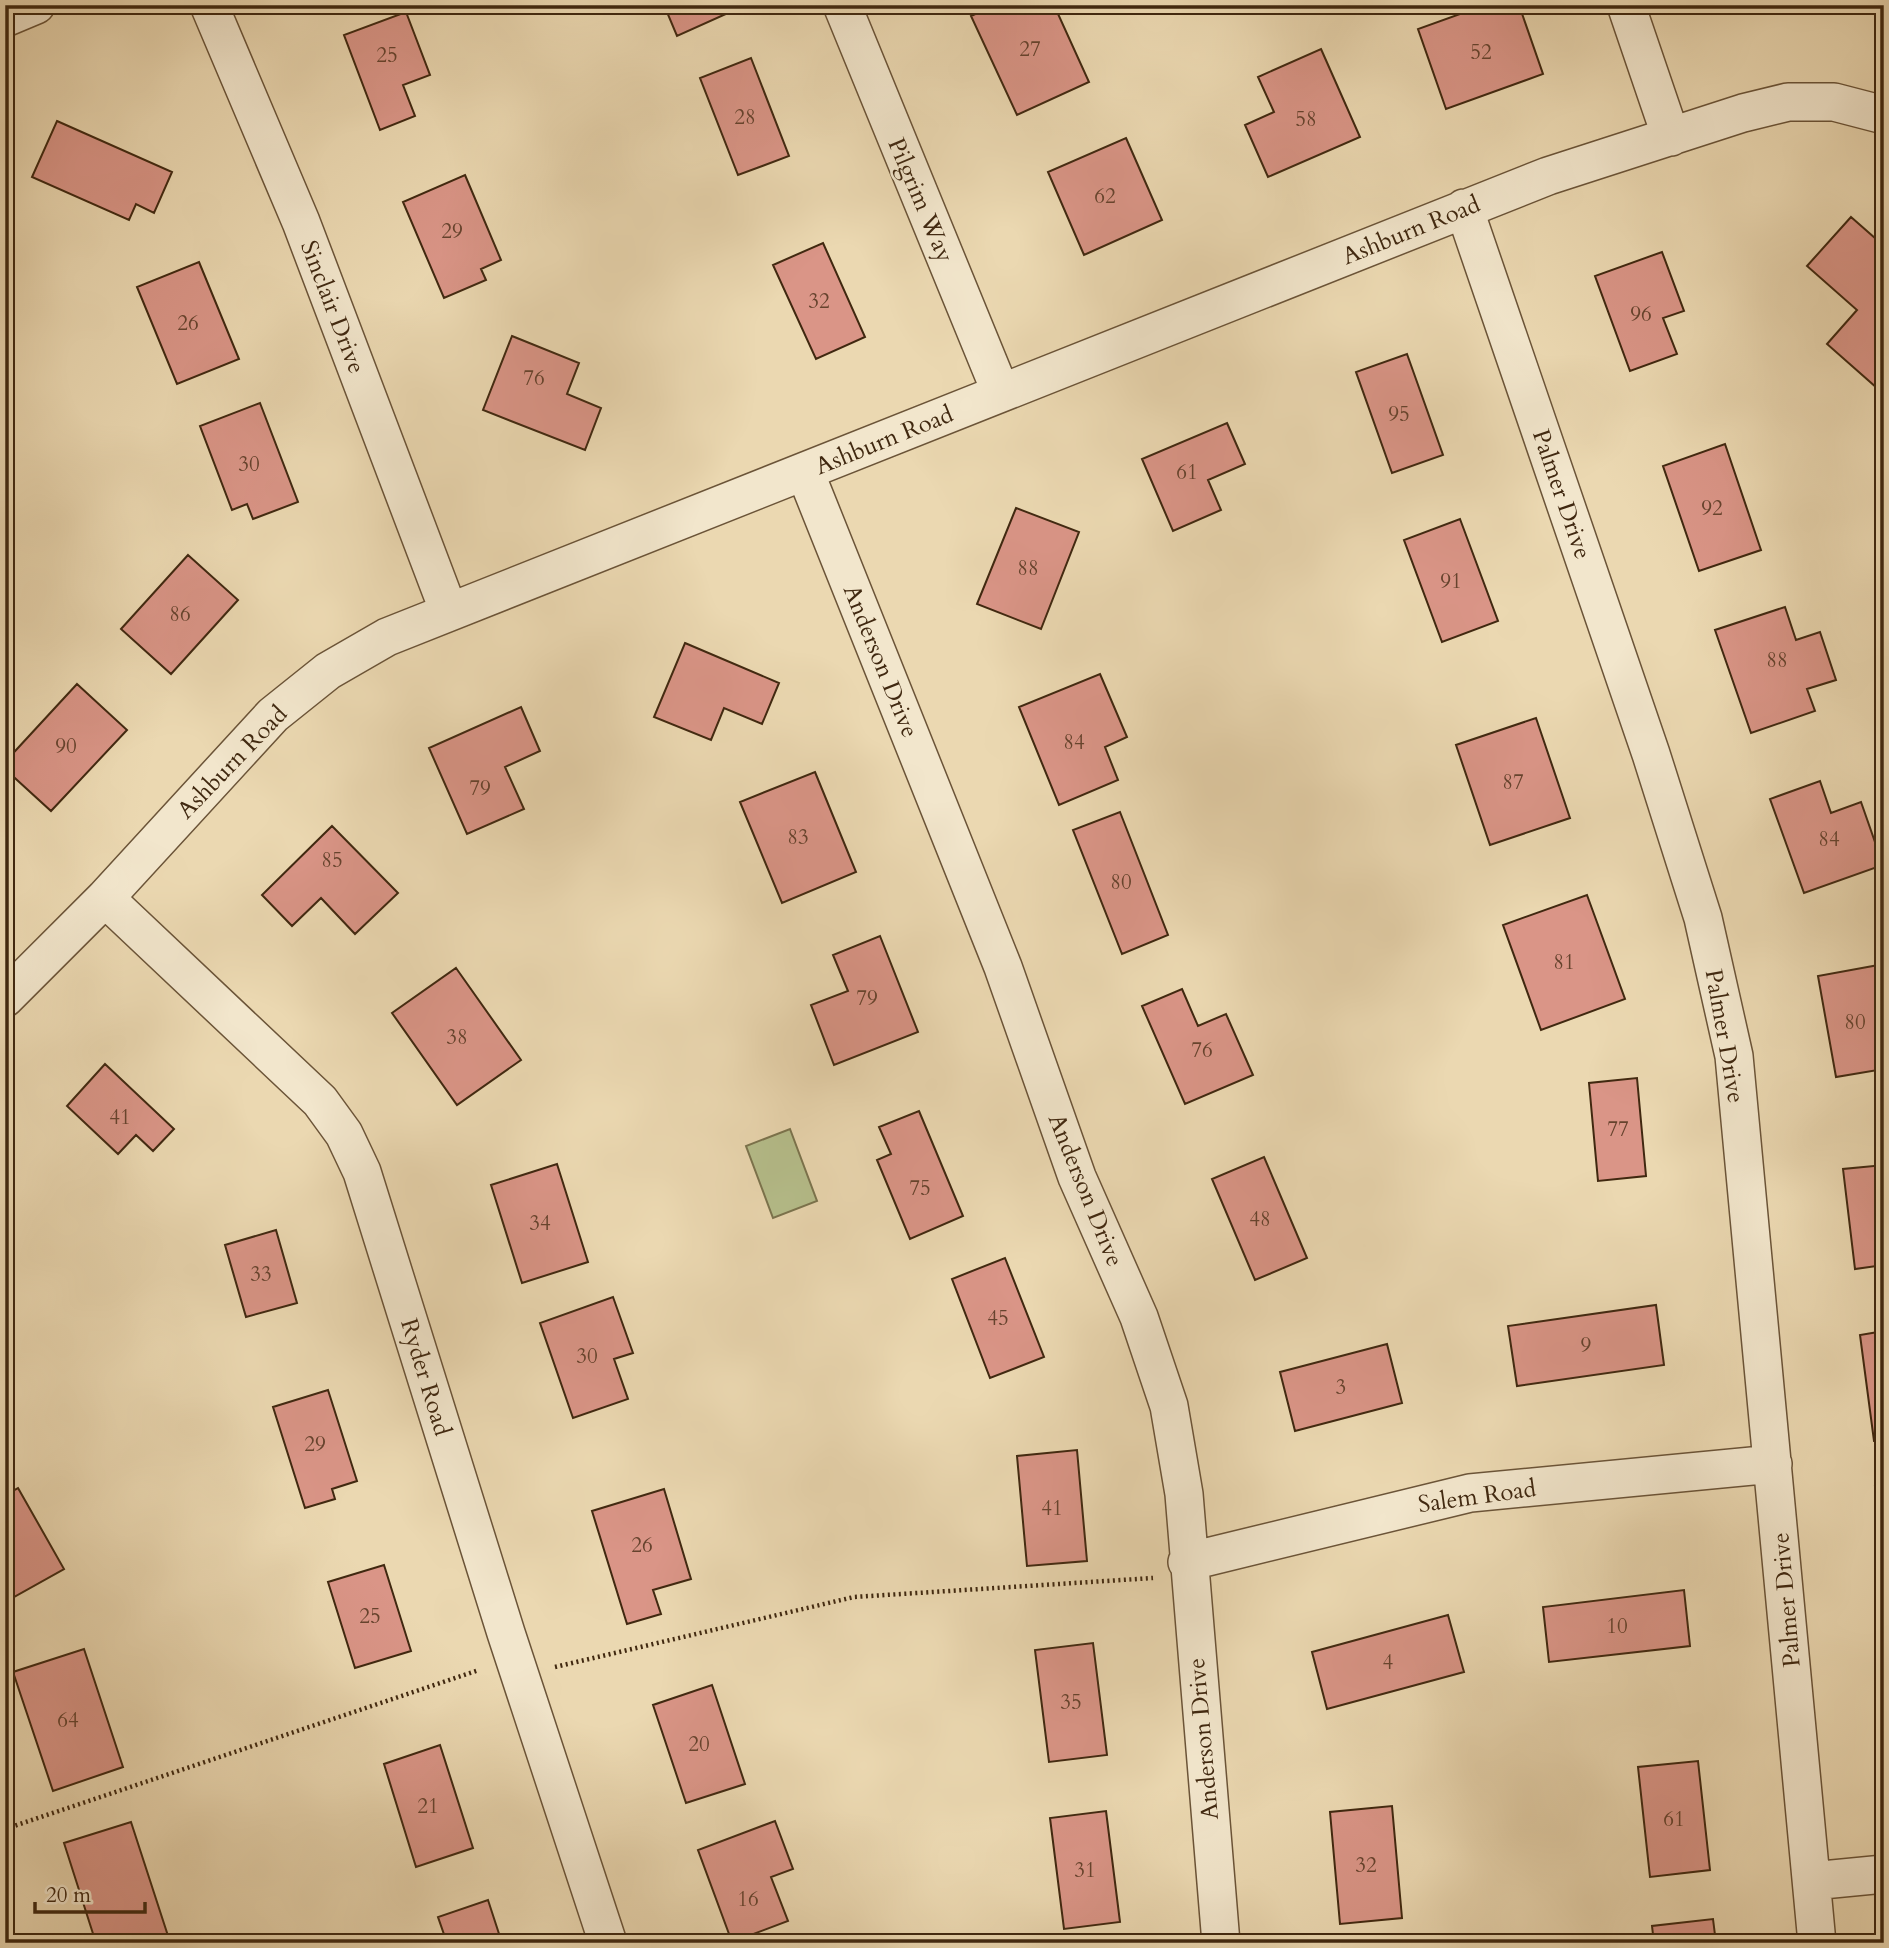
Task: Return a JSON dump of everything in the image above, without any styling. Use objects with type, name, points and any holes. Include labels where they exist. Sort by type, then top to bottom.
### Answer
[{"type":"street","points":[[5,18],[36,5]]},
{"type":"street","name":"Sinclair Drive","points":[[209,5],[301,222],[449,612]]},
{"type":"street","name":"Pilgrim Way","points":[[842,5],[1001,393]]},
{"type":"street","points":[[1626,5],[1671,136]]},
{"type":"street","name":"Ashburn Road","points":[[5,998],[105,898],[273,715],[328,671],[387,637],[1548,176],[1788,102],[1834,102],[1884,115]]},
{"type":"street","name":"Palmer Drive","points":[[1464,208],[1647,741],[1703,918],[1734,1056],[1818,1943]]},
{"type":"street","name":"Anderson Drive","points":[[805,472],[1003,967],[1077,1177],[1157,1365],[1170,1405],[1184,1494],[1188,1569],[1221,1943]]},
{"type":"street","name":"Ryder Road","points":[[105,898],[320,1101],[344,1134],[362,1171],[517,1667],[608,1943]]},
{"type":"street","name":"Salem Road","points":[[1188,1569],[1470,1493],[1773,1464]]},
{"type":"street","points":[[1812,1881],[1884,1874]]},
{"type":"path","points":[[5,1829],[517,1667],[854,1597],[1188,1569]]},
{"type":"green space","points":[[790,1129],[817,1201],[773,1218],[746,1146]]},
{"type":"building","points":[[664,5],[735,5],[737,9],[677,36]]},
{"type":"building","points":[[995,5],[1054,5],[1089,82],[1017,115],[971,16]]},
{"type":"building","points":[[1485,5],[1519,5],[1543,74],[1446,109],[1418,29]]},
{"type":"building","points":[[406,12],[430,75],[403,85],[415,116],[380,130],[344,35]]},
{"type":"building","points":[[1321,49],[1360,137],[1268,177],[1245,125],[1274,112],[1258,77]]},
{"type":"building","points":[[751,58],[789,156],[738,175],[700,78]]},
{"type":"building","points":[[57,121],[172,172],[154,213],[136,204],[129,220],[32,177]]},
{"type":"building","points":[[1126,138],[1162,220],[1084,255],[1048,172]]},
{"type":"building","points":[[465,175],[501,260],[481,269],[486,280],[444,298],[403,202]]},
{"type":"building","points":[[1851,217],[1884,246],[1884,380],[1877,388],[1827,344],[1857,310],[1807,266]]},
{"type":"building","points":[[823,243],[865,337],[816,359],[773,265]]},
{"type":"building","points":[[1662,252],[1684,311],[1663,318],[1677,354],[1630,371],[1595,276]]},
{"type":"building","points":[[199,262],[239,359],[177,384],[137,287]]},
{"type":"building","points":[[512,336],[579,363],[567,394],[601,408],[585,450],[483,410]]},
{"type":"building","points":[[1407,354],[1443,455],[1392,473],[1356,372]]},
{"type":"building","points":[[260,403],[298,502],[253,519],[247,504],[232,510],[200,426]]},
{"type":"building","points":[[1227,423],[1245,464],[1208,480],[1221,510],[1173,531],[1142,459]]},
{"type":"building","points":[[1725,444],[1761,550],[1699,571],[1663,466]]},
{"type":"building","points":[[1016,508],[1079,532],[1041,629],[977,604]]},
{"type":"building","points":[[1460,519],[1498,621],[1442,642],[1404,540]]},
{"type":"building","points":[[188,555],[238,600],[171,674],[121,629]]},
{"type":"building","points":[[1785,607],[1796,640],[1820,632],[1836,680],[1807,689],[1815,711],[1751,733],[1715,630]]},
{"type":"building","points":[[685,643],[779,683],[762,724],[724,708],[711,740],[654,717]]},
{"type":"building","points":[[1100,674],[1127,737],[1105,747],[1118,780],[1059,805],[1019,707]]},
{"type":"building","points":[[77,684],[127,730],[51,811],[5,769],[5,762]]},
{"type":"building","points":[[521,707],[540,751],[505,767],[524,809],[467,834],[429,748]]},
{"type":"building","points":[[1536,718],[1570,818],[1490,845],[1456,745]]},
{"type":"building","points":[[815,772],[856,872],[782,903],[740,802]]},
{"type":"building","points":[[1820,781],[1831,813],[1861,802],[1883,865],[1804,893],[1770,799]]},
{"type":"building","points":[[1120,812],[1168,935],[1122,954],[1073,830]]},
{"type":"building","points":[[332,826],[398,893],[355,934],[321,898],[292,926],[262,895]]},
{"type":"building","points":[[1587,895],[1625,999],[1541,1030],[1503,925]]},
{"type":"building","points":[[880,936],[918,1032],[834,1065],[811,1005],[848,991],[833,955]]},
{"type":"building","points":[[1884,964],[1884,1069],[1836,1077],[1818,976]]},
{"type":"building","points":[[456,968],[521,1060],[457,1105],[392,1013]]},
{"type":"building","points":[[1182,989],[1198,1026],[1226,1014],[1253,1075],[1185,1104],[1142,1006]]},
{"type":"building","points":[[105,1064],[174,1129],[153,1151],[136,1135],[118,1154],[67,1106]]},
{"type":"building","points":[[1637,1078],[1646,1176],[1598,1181],[1589,1083]]},
{"type":"building","points":[[919,1111],[963,1216],[910,1239],[877,1160],[891,1154],[879,1127]]},
{"type":"building","points":[[1264,1157],[1307,1258],[1255,1280],[1212,1179]]},
{"type":"building","points":[[557,1164],[588,1262],[522,1283],[491,1185]]},
{"type":"building","points":[[1884,1165],[1884,1265],[1855,1269],[1843,1169]]},
{"type":"building","points":[[276,1230],[297,1303],[246,1317],[225,1245]]},
{"type":"building","points":[[1005,1258],[1044,1357],[990,1378],[952,1279]]},
{"type":"building","points":[[613,1297],[633,1353],[614,1359],[628,1399],[573,1418],[540,1323]]},
{"type":"building","points":[[1656,1305],[1664,1365],[1517,1386],[1508,1326]]},
{"type":"building","points":[[1884,1331],[1884,1440],[1874,1441],[1860,1335]]},
{"type":"building","points":[[1387,1344],[1402,1403],[1295,1431],[1280,1372]]},
{"type":"building","points":[[328,1390],[357,1481],[332,1489],[335,1499],[305,1508],[273,1407]]},
{"type":"building","points":[[1077,1450],[1087,1561],[1027,1566],[1017,1456]]},
{"type":"building","points":[[1884,1485],[1884,1575],[1875,1486]]},
{"type":"building","points":[[18,1488],[64,1569],[5,1602],[5,1495]]},
{"type":"building","points":[[664,1489],[691,1579],[653,1590],[661,1614],[627,1624],[592,1511]]},
{"type":"building","points":[[384,1565],[411,1651],[355,1668],[328,1582]]},
{"type":"building","points":[[1684,1590],[1690,1646],[1549,1662],[1543,1607]]},
{"type":"building","points":[[1448,1615],[1464,1672],[1327,1709],[1312,1652]]},
{"type":"building","points":[[1093,1643],[1107,1755],[1049,1762],[1035,1650]]},
{"type":"building","points":[[84,1649],[123,1767],[53,1791],[13,1672]]},
{"type":"building","points":[[712,1685],[745,1784],[686,1803],[653,1705]]},
{"type":"building","points":[[440,1745],[473,1848],[416,1867],[384,1764]]},
{"type":"building","points":[[1698,1761],[1710,1870],[1650,1877],[1638,1767]]},
{"type":"building","points":[[1392,1806],[1402,1918],[1340,1924],[1330,1812]]},
{"type":"building","points":[[1106,1811],[1120,1922],[1064,1929],[1050,1818]]},
{"type":"building","points":[[775,1821],[793,1869],[771,1877],[788,1921],[732,1942],[698,1850]]},
{"type":"building","points":[[131,1822],[169,1943],[96,1943],[64,1843]]},
{"type":"building","points":[[488,1900],[502,1943],[447,1943],[438,1917]]},
{"type":"building","points":[[1713,1919],[1716,1943],[1654,1943],[1652,1926]]}]
